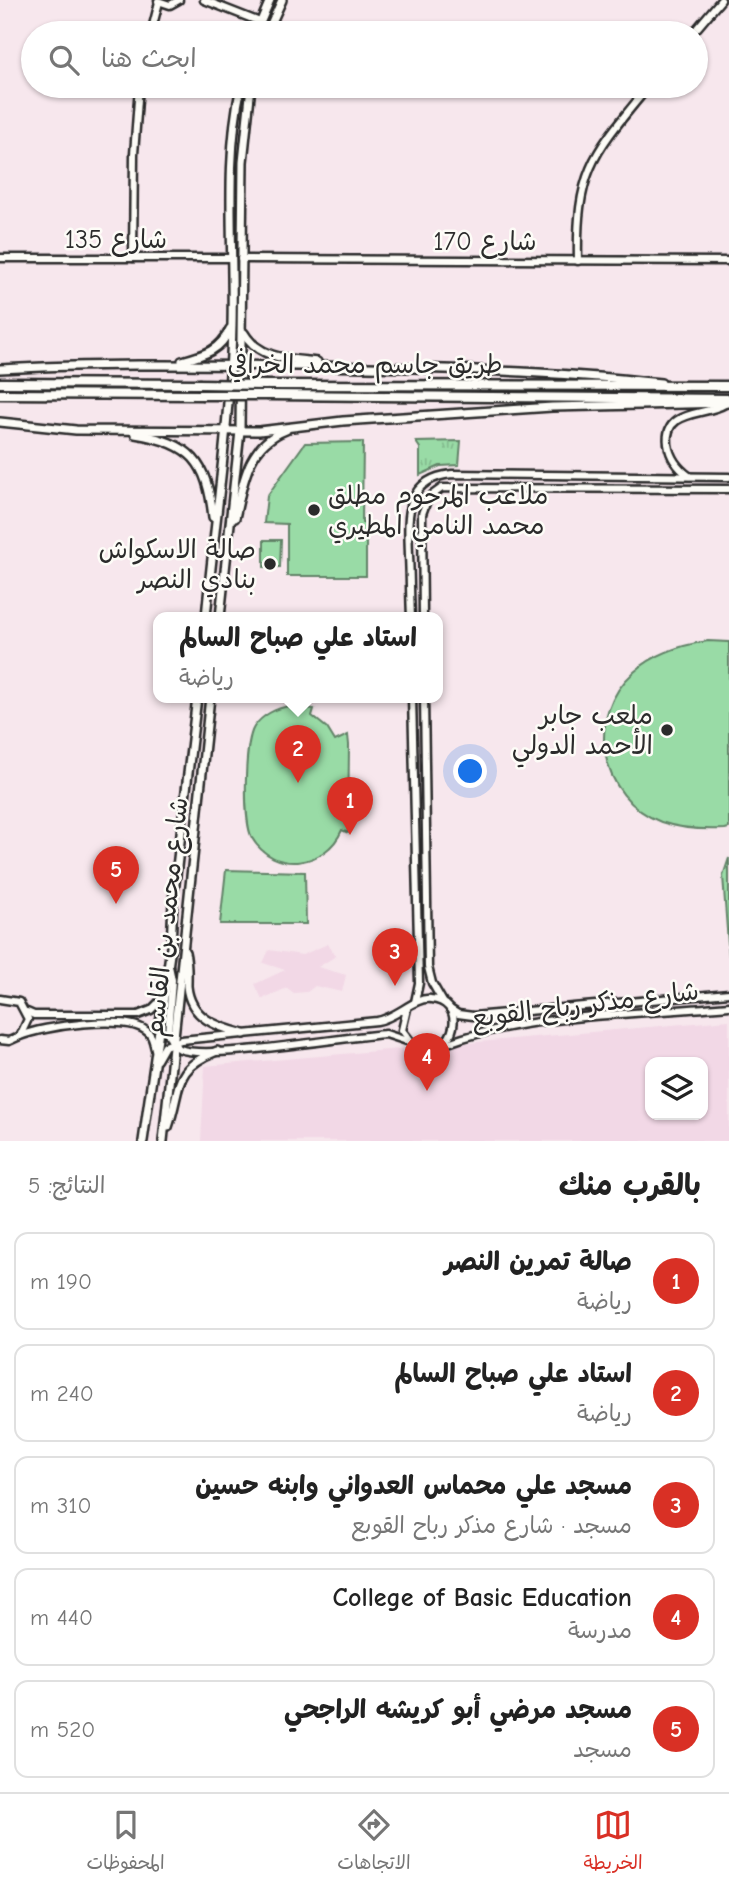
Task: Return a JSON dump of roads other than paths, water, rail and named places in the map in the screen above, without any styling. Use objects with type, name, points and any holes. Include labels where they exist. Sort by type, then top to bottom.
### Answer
[{"type":"highway","name":"طريق جاسم محمد الخرافي","points":[[0,383],[729,386]]},
{"type":"highway","name":"طريق جاسم محمد الخرافي","points":[[0,394],[728,402]]},
{"type":"main road","points":[[260,21],[271,0]]},
{"type":"main road","points":[[272,21],[282,0]]},
{"type":"main road","points":[[220,612],[240,431],[243,365],[234,132],[239,98]]},
{"type":"main road","points":[[207,612],[227,430],[244,140],[249,98]]},
{"type":"main road","points":[[172,364],[211,353],[220,346],[232,325]]},
{"type":"main road","points":[[243,330],[249,341],[271,356],[348,367]]},
{"type":"main road","points":[[0,369],[172,364],[507,371],[697,387]]},
{"type":"main road","points":[[0,422],[59,429],[240,431],[586,405],[728,402]]},
{"type":"main road","points":[[227,542],[250,461],[273,437],[300,425]]},
{"type":"main road","points":[[110,430],[155,437],[187,452],[203,471],[210,487],[215,528]]},
{"type":"main road","name":"شارع محمد بن القاسم","points":[[143,1141],[168,965],[196,703]]},
{"type":"main road","name":"شارع محمد بن القاسم","points":[[163,1139],[210,703]]},
{"type":"main road","points":[[183,948],[188,993],[195,1009],[215,1026],[244,1034]]},
{"type":"main road","points":[[163,1139],[182,1075],[196,1060],[217,1051]]},
{"type":"street","points":[[154,21],[158,1],[170,5],[179,0]]},
{"type":"street","points":[[204,0],[257,21]]},
{"type":"street","points":[[703,21],[721,0]]},
{"type":"street","points":[[133,258],[134,154],[138,98]]},
{"type":"street","points":[[578,261],[578,211],[587,173],[602,145],[639,98]]},
{"type":"street","name":"شارع 135","points":[[0,258],[237,258]]},
{"type":"street","name":"شارع 170","points":[[237,258],[729,261]]},
{"type":"street","points":[[691,477],[675,464],[669,452],[667,438],[672,426],[687,414],[711,410],[728,402]]},
{"type":"street","points":[[613,487],[620,476]]},
{"type":"street","points":[[620,476],[626,488]]},
{"type":"street","points":[[411,612],[408,528],[414,496],[424,484],[437,477],[729,477]]},
{"type":"street","points":[[423,612],[422,514],[428,498],[442,488],[729,489]]},
{"type":"street","points":[[408,528],[417,531],[419,573],[423,581]]},
{"type":"street","points":[[412,703],[419,984],[415,1002]]},
{"type":"street","points":[[168,965],[172,976],[168,1033],[173,1042],[186,1051],[217,1051],[386,1034],[408,1042],[415,1048],[431,1051],[446,1044],[454,1027],[446,1006],[435,990],[428,967],[424,703]]},
{"type":"street","points":[[412,729],[425,728]]},
{"type":"street","name":"شارع مذكر رباح القوبع","points":[[446,1006],[458,1014],[473,1016],[729,993]]},
{"type":"street","points":[[0,999],[13,999],[34,1015],[138,1015],[151,1010],[164,997]]},
{"type":"street","points":[[152,1066],[163,1048],[173,1042],[377,1021],[407,1009],[415,1002],[430,998],[446,1006]]},
{"type":"street","name":"شارع مذكر رباح القوبع","points":[[446,1044],[475,1034],[527,1025],[729,1006]]},
{"type":"street","points":[[407,1009],[402,1030],[408,1042]]},
{"type":"street","points":[[20,1036],[27,1026],[27,1012]]},
{"type":"street","points":[[138,1015],[142,1020],[138,1026]]},
{"type":"street","points":[[0,1040],[9,1041],[43,1028],[66,1025],[138,1026],[150,1034],[155,1049]]},
{"type":"place","name":"ملاعب المرحوم مطلق محمد النامي المطيري","points":[[314,510]]},
{"type":"place","name":"صالة الاسكواش بنادي النصر","points":[[270,564]]},
{"type":"place","name":"ملعب جابر الأحمد الدولي","points":[[667,730]]},
{"type":"place","name":"استاد علي صباح السالم","points":[[298,783]]},
{"type":"place","name":"صالة تمرين النصر","points":[[350,835]]},
{"type":"place","name":"مسجد مرضي أبو كريشه الراجحي","points":[[116,904]]},
{"type":"place","name":"مسجد علي محماس العدواني وابنه حسين","points":[[395,986]]},
{"type":"place","name":"College of Basic Education","points":[[427,1091]]}]
